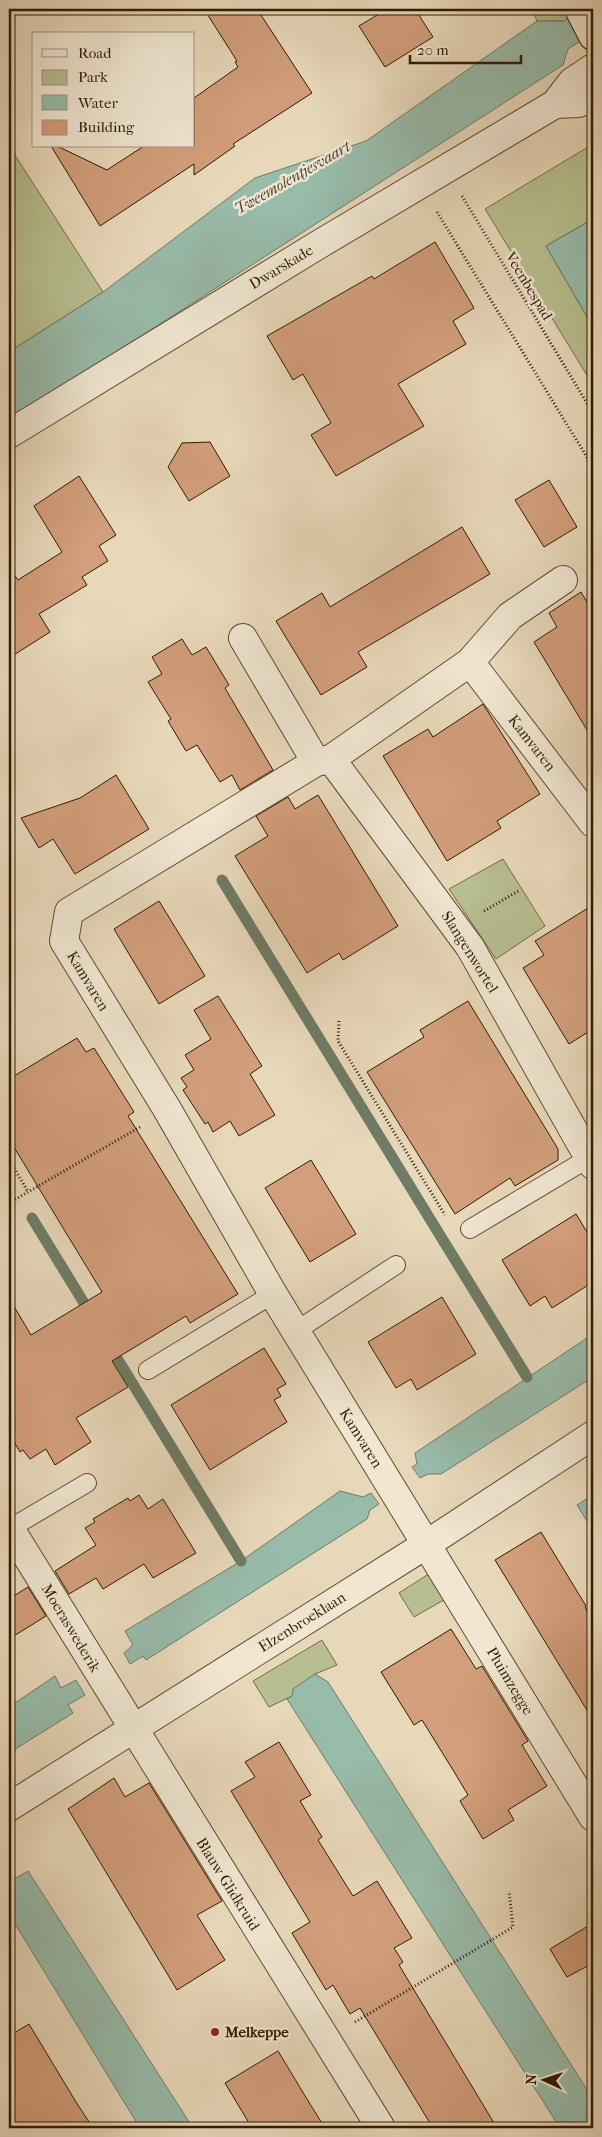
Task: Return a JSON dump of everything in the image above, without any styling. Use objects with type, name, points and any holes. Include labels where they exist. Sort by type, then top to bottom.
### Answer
[{"type":"street","points":[[579,9],[593,35]]},
{"type":"street","name":"Dwarskade","points":[[9,434],[318,245],[421,186],[556,104],[572,82],[593,68]]},
{"type":"street","name":"Dwarskade","points":[[556,104],[579,102],[593,94]]},
{"type":"street","name":"Kamvaren","points":[[427,1544],[273,1294],[167,1109],[64,941],[69,912],[323,761],[470,662],[510,616],[563,580]]},
{"type":"street","points":[[243,638],[323,761]]},
{"type":"street","name":"Kamvaren","points":[[470,662],[593,823]]},
{"type":"street","name":"Slangenwortel","points":[[323,761],[456,927],[591,1161]]},
{"type":"street","name":"Elzenbroeklaan","points":[[9,1807],[131,1728],[427,1544],[593,1435]]},
{"type":"street","name":"Moeraswederik","points":[[9,1528],[131,1728]]},
{"type":"street","name":"Pluimzegge","points":[[427,1544],[593,1817]]},
{"type":"street","name":"Blauw Glidkruid","points":[[131,1728],[381,2128]]},
{"type":"lane","name":"Slangenwortel","points":[[470,1230],[591,1161]]},
{"type":"lane","points":[[296,1331],[396,1265]]},
{"type":"lane","points":[[148,1370],[273,1294]]},
{"type":"lane","name":"Moeraswederik","points":[[9,1528],[87,1483]]},
{"type":"path","name":"Veenbespad","points":[[446,170],[593,413]]},
{"type":"path","points":[[421,186],[593,468]]},
{"type":"path","points":[[456,927],[520,890]]},
{"type":"path","points":[[340,1021],[338,1041],[446,1216]]},
{"type":"path","points":[[9,1204],[149,1122],[167,1109]]},
{"type":"path","points":[[9,1159],[28,1192]]},
{"type":"path","points":[[326,2039],[513,1927],[510,1892]]},
{"type":"green space","points":[[532,9],[570,9],[573,15],[564,21],[537,21]]},
{"type":"green space","points":[[593,144],[593,219],[546,246],[593,327],[593,385],[485,209]]},
{"type":"green space","points":[[9,146],[103,292],[9,352]]},
{"type":"green space","points":[[503,859],[545,926],[496,959],[449,889]]},
{"type":"green space","points":[[427,1575],[440,1581],[449,1597],[414,1617],[399,1593]]},
{"type":"green space","points":[[322,1640],[337,1665],[315,1674],[292,1696],[269,1707],[253,1681]]},
{"type":"water","name":"Tweemolentjesvaart","points":[[583,9],[593,33],[568,49],[563,65],[9,421],[9,352],[103,292],[255,178],[366,141],[537,21],[564,21]]},
{"type":"water","points":[[593,219],[593,327],[546,246]]},
{"type":"water","points":[[593,1334],[593,1377],[441,1474],[428,1474],[420,1478],[412,1467],[417,1464],[415,1453]]},
{"type":"water","points":[[340,1491],[363,1497],[371,1493],[379,1504],[370,1510],[367,1519],[146,1660],[143,1656],[130,1664],[124,1653],[133,1645],[125,1631],[241,1561]]},
{"type":"water","points":[[593,1495],[593,1531],[577,1505]]},
{"type":"water","points":[[315,1674],[328,1682],[593,2099],[593,2128],[560,2128],[287,1699],[292,1696],[293,1689]]},
{"type":"water","points":[[55,1676],[61,1688],[76,1680],[85,1695],[68,1705],[73,1713],[9,1753],[9,1707]]},
{"type":"water","points":[[28,1871],[193,2128],[140,2128],[9,1914],[9,1882]]},
{"type":"building","points":[[204,9],[257,9],[312,93],[233,144],[235,146],[194,175],[194,164],[100,226],[52,148],[61,148],[107,170],[141,148],[195,148],[195,97],[238,67],[235,62],[237,61]]},
{"type":"building","points":[[387,9],[415,9],[433,37],[385,67],[359,26]]},
{"type":"building","points":[[435,242],[474,308],[453,321],[466,344],[398,384],[424,426],[336,476],[311,435],[331,423],[303,374],[293,380],[267,336],[372,276],[374,279]]},
{"type":"building","points":[[210,442],[230,476],[189,501],[168,467],[182,443]]},
{"type":"building","points":[[79,476],[116,535],[99,546],[108,561],[82,577],[87,585],[39,614],[50,632],[9,658],[9,567],[18,580],[62,552],[34,506]]},
{"type":"building","points":[[549,480],[577,527],[544,547],[515,500]]},
{"type":"building","points":[[462,527],[490,574],[358,652],[367,667],[321,695],[276,621],[322,593],[330,607]]},
{"type":"building","points":[[581,592],[593,612],[593,740],[534,642],[557,627],[549,613]]},
{"type":"building","points":[[182,639],[192,655],[206,647],[229,685],[225,688],[273,770],[240,790],[232,775],[220,782],[197,745],[186,751],[168,721],[171,719],[148,682],[162,674],[152,657]]},
{"type":"building","points":[[483,704],[540,794],[497,821],[501,828],[447,861],[383,756],[428,729],[433,737]]},
{"type":"building","points":[[116,775],[149,829],[75,874],[53,839],[39,848],[21,818],[80,798]]},
{"type":"building","points":[[318,795],[398,926],[343,960],[339,953],[307,973],[235,856],[268,836],[256,816],[288,797],[295,809]]},
{"type":"building","points":[[159,901],[205,976],[159,1004],[114,929]]},
{"type":"building","points":[[593,905],[593,1029],[569,1044],[523,968],[544,955],[535,941]]},
{"type":"building","points":[[218,996],[262,1066],[250,1074],[275,1115],[239,1136],[230,1121],[213,1132],[208,1122],[205,1124],[183,1090],[187,1087],[181,1078],[194,1070],[185,1055],[211,1039],[194,1010]]},
{"type":"building","points":[[468,1001],[558,1149],[558,1160],[515,1186],[510,1178],[455,1214],[367,1072],[424,1037],[420,1030]]},
{"type":"building","points":[[77,1038],[86,1052],[94,1048],[134,1112],[128,1116],[238,1294],[190,1323],[186,1316],[112,1361],[128,1387],[76,1418],[91,1442],[55,1465],[46,1449],[30,1459],[23,1450],[20,1452],[9,1433],[9,1298],[31,1335],[102,1292],[9,1139],[9,1079]]},
{"type":"building","points":[[311,1160],[356,1234],[310,1262],[265,1188]]},
{"type":"building","points":[[576,1214],[593,1242],[593,1282],[552,1308],[545,1296],[530,1306],[502,1260]]},
{"type":"building","points":[[442,1297],[476,1354],[417,1390],[411,1379],[396,1388],[368,1342]]},
{"type":"building","points":[[264,1348],[286,1384],[277,1389],[281,1396],[274,1400],[287,1422],[210,1470],[171,1405]]},
{"type":"building","points":[[139,1495],[148,1509],[163,1499],[196,1553],[153,1578],[144,1564],[103,1589],[96,1578],[69,1594],[55,1571],[96,1545],[85,1528],[95,1522],[93,1519],[128,1498],[130,1501]]},
{"type":"building","points":[[541,1532],[586,1606],[593,1625],[593,1720],[495,1560]]},
{"type":"building","points":[[28,1587],[46,1616],[9,1639],[9,1599]]},
{"type":"building","points":[[451,1629],[476,1669],[482,1666],[528,1741],[522,1745],[547,1786],[508,1810],[514,1820],[483,1839],[460,1801],[468,1795],[453,1770],[422,1720],[414,1725],[381,1672]]},
{"type":"building","points":[[279,1742],[311,1795],[300,1801],[322,1837],[318,1840],[353,1896],[377,1881],[412,1938],[394,1948],[403,1962],[399,1965],[497,2128],[433,2128],[360,2008],[350,2014],[333,1985],[326,1990],[292,1933],[310,1922],[231,1791],[255,1777],[245,1762]]},
{"type":"building","points":[[114,1778],[125,1797],[149,1783],[222,1901],[197,1915],[225,1960],[177,1990],[68,1809]]},
{"type":"building","points":[[593,1923],[593,1963],[567,1977],[550,1949]]},
{"type":"building","points":[[29,2024],[93,2128],[9,2128],[9,2036]]},
{"type":"building","points":[[278,2051],[325,2128],[252,2128],[225,2083]]},
{"type":"waterway","points":[[222,880],[527,1377]]},
{"type":"waterway","points":[[32,1218],[92,1316]]},
{"type":"waterway","points":[[109,1345],[241,1561]]},
{"type":"place","name":"Melkeppe","points":[[215,2032]]}]
